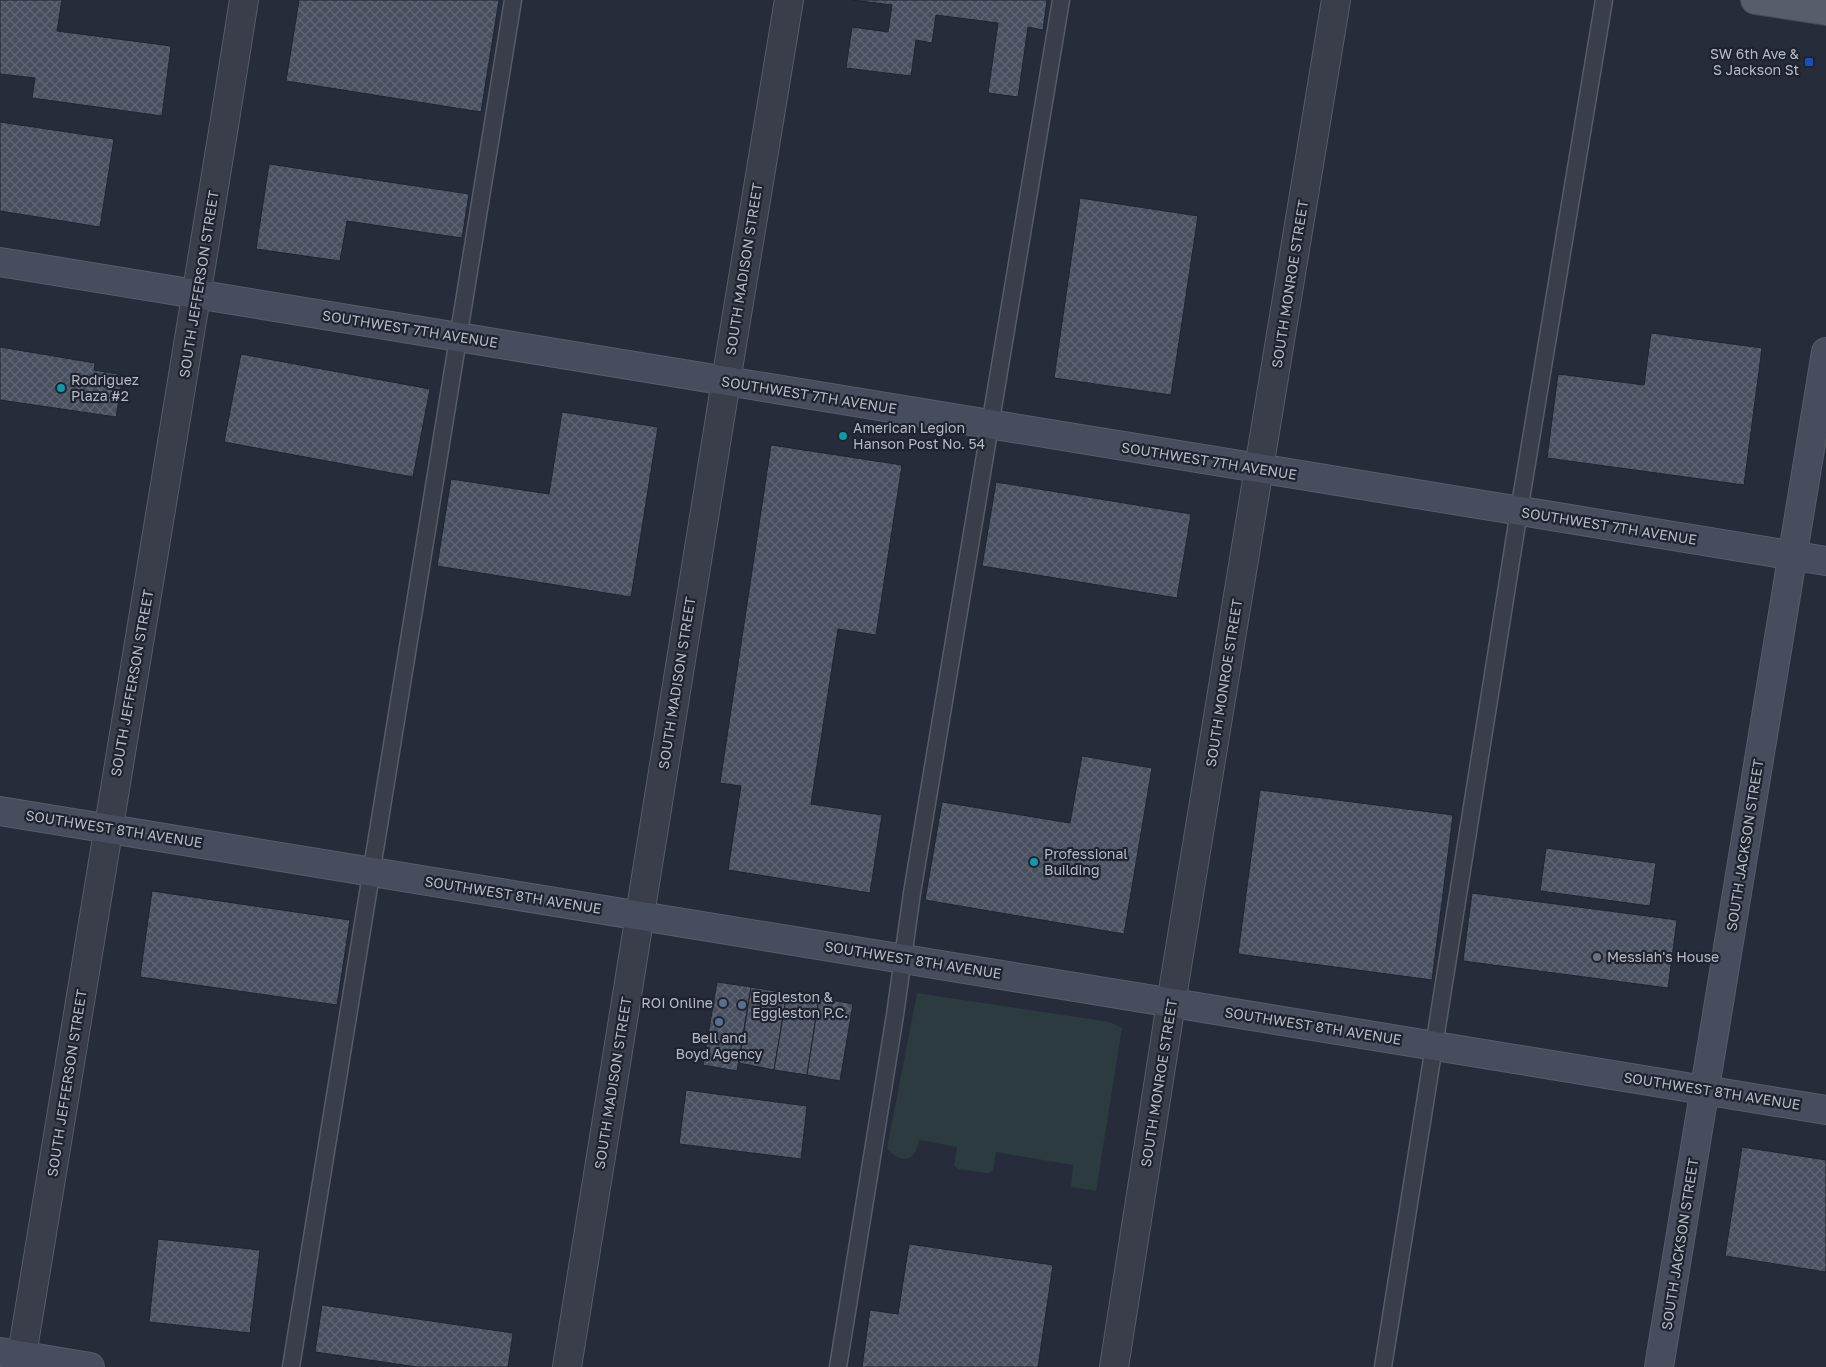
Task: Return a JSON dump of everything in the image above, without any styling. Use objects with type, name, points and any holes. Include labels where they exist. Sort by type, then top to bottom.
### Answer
[{"type":"main road","points":[[1755,0],[1826,11]]},
{"type":"main road","name":"SOUTHWEST 7TH AVENUE","points":[[0,262],[1259,469],[1826,560]]},
{"type":"main road","name":"SOUTH JACKSON STREET","points":[[1660,1367],[1826,352]]},
{"type":"main road","name":"SOUTHWEST 8TH AVENUE","points":[[0,811],[1826,1110]]},
{"type":"main road","points":[[14,1358],[90,1367]]},
{"type":"street","name":"SOUTH JEFFERSON STREET","points":[[14,1358],[108,828],[244,0]]},
{"type":"street","name":"SOUTH MADISON STREET","points":[[566,1367],[789,0]]},
{"type":"street","name":"SOUTH MONROE STREET","points":[[1114,1367],[1171,1002],[1336,0]]},
{"type":"lane","points":[[291,1367],[513,0]]},
{"type":"lane","points":[[838,1367],[912,892],[1061,0]]},
{"type":"lane","points":[[1383,1367],[1519,511],[1604,0]]},
{"type":"shaded area","points":[[917,993],[1110,1022],[1122,1028],[1096,1191],[1071,1187],[1073,1165],[996,1152],[993,1171],[987,1173],[958,1169],[954,1166],[957,1147],[919,1140],[915,1153],[908,1159],[898,1157],[887,1148]]},
{"type":"building","points":[[0,0],[62,0],[57,31],[171,46],[162,116],[32,98],[35,78],[0,74]]},
{"type":"building","points":[[299,0],[499,0],[481,112],[286,81]]},
{"type":"building","points":[[853,0],[1047,0],[1043,30],[1028,27],[1018,97],[988,93],[998,23],[936,15],[932,43],[916,40],[911,76],[846,68],[852,27],[888,32],[892,5]]},
{"type":"building","points":[[0,122],[114,139],[100,227],[0,211]]},
{"type":"building","points":[[269,164],[469,194],[462,238],[347,221],[340,261],[256,249]]},
{"type":"building","points":[[1080,198],[1198,216],[1171,395],[1054,378]]},
{"type":"building","points":[[1651,333],[1762,348],[1744,485],[1547,458],[1558,374],[1644,385]]},
{"type":"building","name":"Rodriguez Plaza #2","points":[[0,347],[95,363],[94,370],[123,375],[116,417],[0,400]]},
{"type":"building","points":[[241,354],[430,389],[413,477],[224,442]]},
{"type":"building","points":[[562,412],[658,427],[631,597],[437,566],[451,479],[549,494]]},
{"type":"building","points":[[771,445],[902,465],[876,635],[838,629],[811,804],[882,815],[870,893],[728,870],[741,786],[720,783]]},
{"type":"building","points":[[996,482],[1191,514],[1177,598],[982,566]]},
{"type":"building","name":"Professional Building","points":[[1082,756],[1152,768],[1124,934],[925,900],[942,802],[1070,823]]},
{"type":"building","points":[[1260,790],[1453,815],[1432,980],[1238,954]]},
{"type":"building","points":[[1546,848],[1656,863],[1650,906],[1540,891]]},
{"type":"building","points":[[152,891],[350,920],[337,1005],[140,977]]},
{"type":"building","points":[[1472,893],[1677,920],[1668,988],[1463,961]]},
{"type":"building","points":[[717,982],[751,987],[737,1071],[703,1065]]},
{"type":"building","points":[[751,987],[787,993],[774,1070],[739,1063]]},
{"type":"building","points":[[787,993],[819,998],[807,1075],[774,1070]]},
{"type":"building","points":[[819,998],[853,1004],[840,1081],[807,1075]]},
{"type":"building","points":[[686,1090],[807,1106],[801,1159],[679,1144]]},
{"type":"building","points":[[1742,1147],[1826,1160],[1826,1272],[1725,1256]]},
{"type":"building","points":[[158,1239],[260,1250],[250,1333],[149,1322]]},
{"type":"building","points":[[909,1244],[1053,1265],[1038,1367],[862,1367],[870,1310],[898,1314]]},
{"type":"building","points":[[322,1305],[513,1333],[508,1367],[417,1367],[315,1352]]},
{"type":"place","name":"SW 6th Ave & S Jackson St","points":[[1809,62]]},
{"type":"place","name":"Rodriguez Plaza #2","points":[[61,388]]},
{"type":"place","name":"American Legion Hanson Post No. 54","points":[[843,436]]},
{"type":"place","name":"Professional Building","points":[[1034,862]]},
{"type":"place","name":"Messiah's House","points":[[1597,957]]},
{"type":"place","name":"ROI Online","points":[[723,1003]]},
{"type":"place","name":"Eggleston & Eggleston P.C.","points":[[742,1005]]},
{"type":"place","name":"Bell and Boyd Agency","points":[[719,1022]]}]
